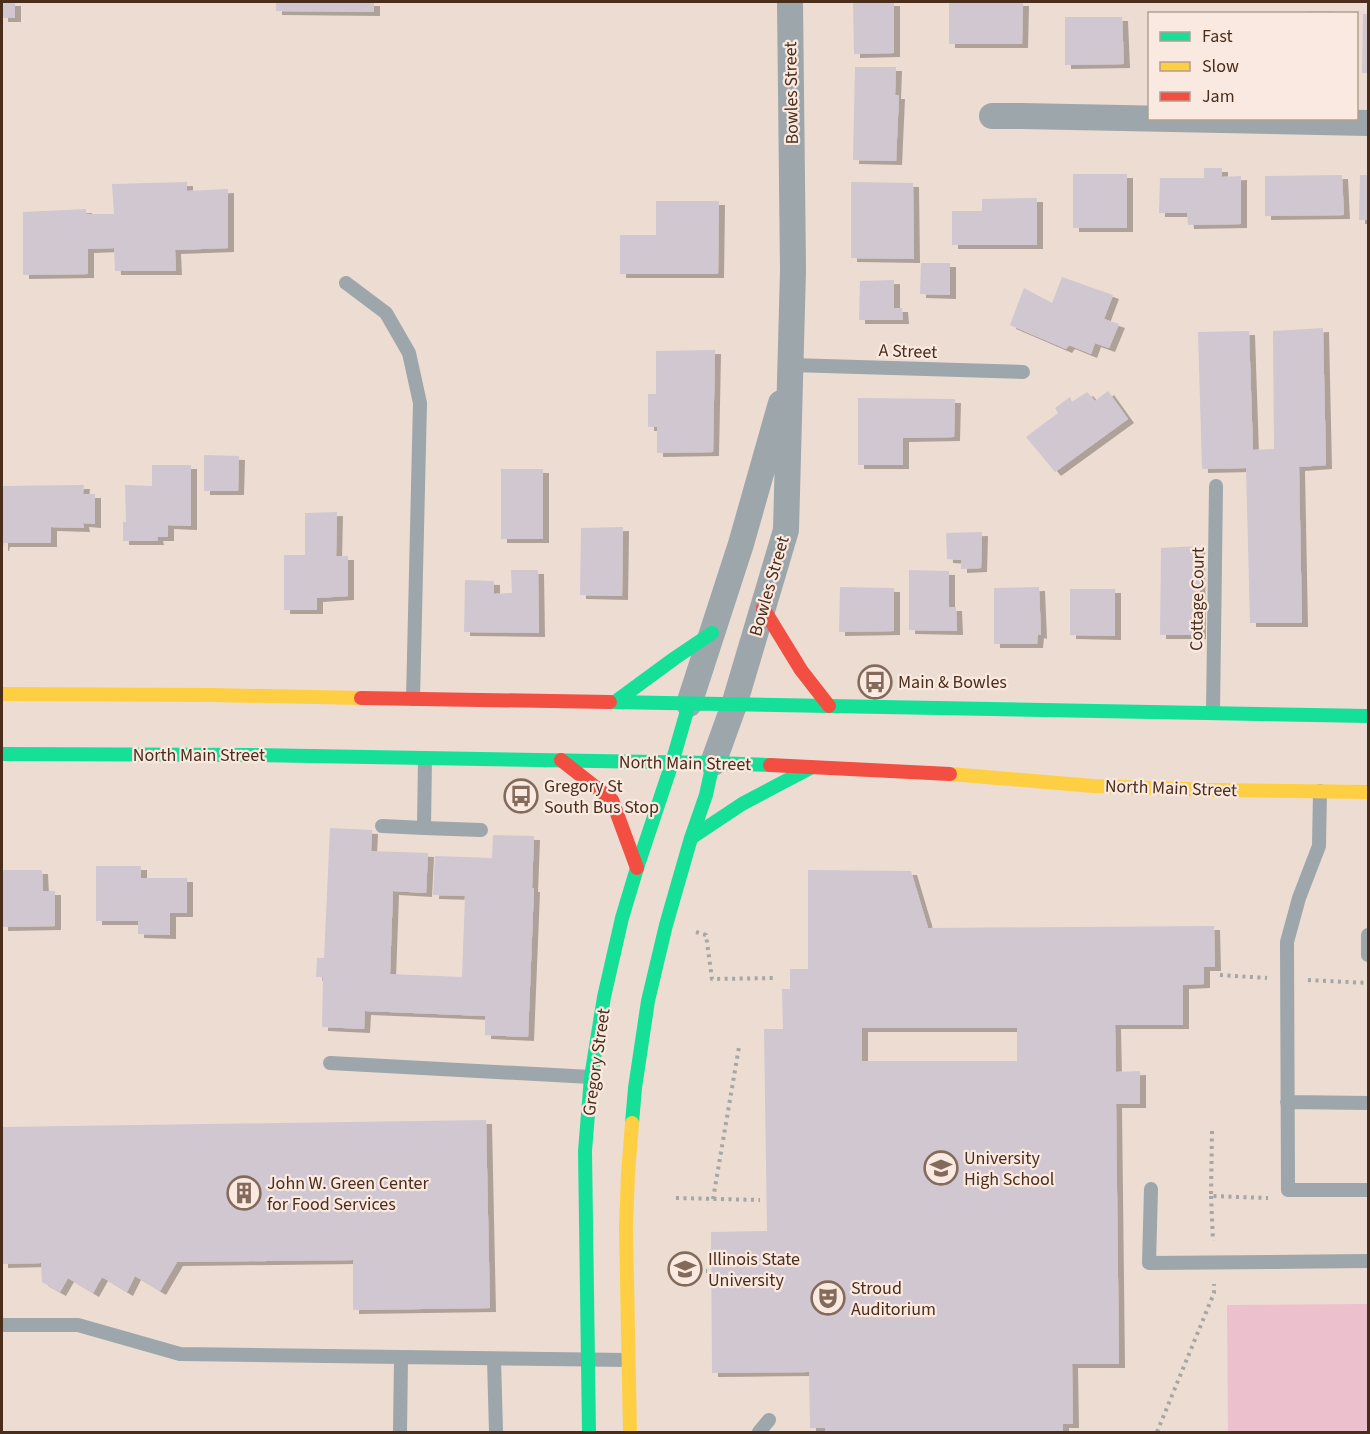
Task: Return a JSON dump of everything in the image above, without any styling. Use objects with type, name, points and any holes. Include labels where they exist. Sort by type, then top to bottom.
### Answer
[{"type":"main road","points":[[763,608],[801,670],[830,706]]},
{"type":"main road","points":[[615,702],[712,633]]},
{"type":"main road","points":[[2,694],[223,695],[1368,716]]},
{"type":"main road","name":"Gregory Street","points":[[589,1432],[585,1152],[591,1077],[604,998],[622,918],[672,763],[688,704]]},
{"type":"main road","name":"North Main Street","points":[[2,754],[251,754],[713,763],[932,772],[1093,786],[1368,792]]},
{"type":"main road","points":[[561,760],[612,800],[637,868]]},
{"type":"main road","points":[[630,1432],[626,1276],[627,1185],[635,1088],[648,1001],[666,925],[706,795],[713,763]]},
{"type":"main road","points":[[691,838],[742,804],[812,767]]},
{"type":"street","name":"Bowles Street","points":[[713,763],[734,705],[786,530],[793,259],[790,2]]},
{"type":"street","points":[[992,116],[1148,119]]},
{"type":"street","points":[[1219,120],[1368,123]]},
{"type":"street","name":"Bowles Street","points":[[688,704],[741,544],[791,366]]},
{"type":"lane","points":[[346,283],[386,313],[409,353],[420,403],[413,699]]},
{"type":"lane","name":"A Street","points":[[791,366],[1023,372]]},
{"type":"lane","name":"Cottage Court","points":[[1213,713],[1216,486]]},
{"type":"lane","points":[[424,758],[424,828]]},
{"type":"lane","points":[[1320,791],[1319,846],[1299,898],[1287,942],[1288,1190],[1368,1190]]},
{"type":"lane","points":[[382,826],[481,831]]},
{"type":"lane","points":[[1368,935],[1368,955]]},
{"type":"lane","points":[[330,1064],[591,1077]]},
{"type":"lane","points":[[1287,1102],[1368,1102]]},
{"type":"lane","points":[[1151,1189],[1149,1263],[1368,1261]]},
{"type":"lane","points":[[2,1325],[78,1325],[180,1354],[628,1360]]},
{"type":"lane","points":[[400,1432],[401,1358]]},
{"type":"lane","points":[[494,1359],[496,1432]]},
{"type":"lane","points":[[759,1432],[769,1420]]},
{"type":"path","points":[[693,931],[706,935],[712,979],[774,978]]},
{"type":"path","points":[[713,1199],[739,1047]]},
{"type":"path","points":[[1157,1432],[1214,1293],[1211,1196],[1212,1131]]},
{"type":"path","points":[[1211,1196],[1269,1198]]},
{"type":"path","points":[[676,1198],[760,1200]]},
{"type":"path","points":[[676,1271],[706,1271]]},
{"type":"shaded area","points":[[1368,1304],[1368,1432],[1228,1432],[1227,1305]]},
{"type":"building","points":[[2,2],[15,2],[15,18],[2,18]]},
{"type":"building","points":[[276,2],[374,2],[374,12],[276,11]]},
{"type":"building","points":[[853,2],[894,2],[894,53],[854,54]]},
{"type":"building","points":[[1023,2],[1022,44],[949,44],[949,3]]},
{"type":"building","points":[[1307,11],[1333,11],[1333,12]]},
{"type":"building","points":[[1363,14],[1368,14],[1368,73],[1362,73]]},
{"type":"building","points":[[1065,17],[1122,17],[1124,64],[1065,65]]},
{"type":"building","points":[[855,67],[896,67],[895,95],[899,95],[896,161],[853,160]]},
{"type":"building","points":[[1204,168],[1222,168],[1222,177],[1241,176],[1241,224],[1188,225],[1187,213],[1159,213],[1160,178],[1204,178]]},
{"type":"building","points":[[1073,174],[1127,174],[1127,228],[1073,228]]},
{"type":"building","points":[[1342,175],[1344,215],[1265,216],[1265,176]]},
{"type":"building","points":[[1360,175],[1368,175],[1368,220],[1359,220]]},
{"type":"building","points":[[187,182],[187,191],[228,189],[228,248],[175,250],[176,271],[115,271],[114,248],[88,249],[88,274],[23,275],[23,212],[86,209],[86,214],[114,214],[112,184]]},
{"type":"building","points":[[851,182],[913,183],[914,259],[851,258]]},
{"type":"building","points":[[1037,198],[1037,245],[952,245],[952,211],[982,211],[982,199]]},
{"type":"building","points":[[656,201],[719,201],[718,274],[620,274],[620,235],[656,235]]},
{"type":"building","points":[[921,263],[950,263],[950,295],[920,294]]},
{"type":"building","points":[[1062,277],[1113,295],[1104,319],[1119,324],[1109,348],[1095,343],[1091,354],[1069,345],[1066,349],[1010,325],[1024,288],[1052,303]]},
{"type":"building","points":[[894,280],[894,308],[902,308],[903,320],[859,320],[860,281]]},
{"type":"building","points":[[1323,328],[1326,465],[1299,467],[1302,623],[1250,623],[1246,468],[1202,469],[1198,332],[1249,331],[1253,450],[1274,449],[1273,331]]},
{"type":"building","points":[[715,350],[713,452],[657,453],[657,427],[648,427],[648,394],[656,394],[656,351]]},
{"type":"building","points":[[1108,391],[1128,419],[1055,472],[1026,437],[1058,413],[1055,408],[1070,397],[1072,402],[1087,392],[1095,401]]},
{"type":"building","points":[[858,398],[955,399],[954,437],[903,438],[903,465],[858,465]]},
{"type":"building","points":[[204,455],[239,456],[238,491],[204,491]]},
{"type":"building","points":[[152,465],[191,465],[191,526],[168,525],[168,537],[157,537],[158,541],[123,541],[123,522],[126,522],[125,485],[152,486]]},
{"type":"building","points":[[501,469],[543,469],[543,539],[501,539]]},
{"type":"building","points":[[84,485],[83,494],[95,494],[95,524],[83,523],[84,528],[51,527],[51,543],[4,543],[2,547],[2,486]]},
{"type":"building","points":[[337,512],[336,556],[348,556],[348,596],[317,598],[317,610],[284,610],[284,555],[305,555],[305,513]]},
{"type":"building","points":[[623,527],[622,596],[580,595],[581,528]]},
{"type":"building","points":[[982,532],[981,568],[961,569],[961,560],[947,559],[946,533]]},
{"type":"building","points":[[1199,546],[1200,635],[1160,635],[1161,548]]},
{"type":"building","points":[[511,570],[538,570],[539,633],[464,632],[465,580],[494,581],[494,594],[512,593]]},
{"type":"building","points":[[909,570],[949,571],[949,607],[956,607],[957,631],[909,630]]},
{"type":"building","points":[[840,587],[894,588],[894,631],[839,632]]},
{"type":"building","points":[[1039,587],[1041,635],[1038,634],[1037,644],[994,644],[994,588]]},
{"type":"building","points":[[1070,589],[1115,589],[1115,636],[1070,635]]},
{"type":"building","points":[[330,828],[372,830],[371,851],[428,853],[426,893],[393,891],[390,974],[462,977],[465,896],[433,895],[435,856],[492,858],[493,835],[534,836],[528,1037],[485,1035],[485,1016],[365,1011],[364,1029],[322,1027],[323,977],[316,977],[317,958],[324,958]]},
{"type":"building","points":[[96,866],[141,866],[141,878],[187,878],[187,913],[170,913],[170,935],[138,934],[138,921],[96,921]]},
{"type":"building","points":[[2,870],[42,870],[43,891],[55,891],[55,926],[2,927]]},
{"type":"building","name":"University High School","points":[[808,870],[911,871],[928,928],[1214,926],[1215,967],[1204,967],[1204,984],[1183,985],[1183,1025],[1115,1025],[1116,1072],[1140,1071],[1140,1104],[1116,1104],[1119,1364],[1072,1364],[1073,1424],[1063,1424],[1063,1432],[826,1432],[825,1428],[810,1428],[809,1372],[712,1373],[711,1232],[767,1231],[764,1029],[783,1029],[782,989],[790,989],[790,969],[808,969]],"holes":[[[862,1028],[1017,1028],[1017,1061],[862,1061]]]},
{"type":"building","name":"John W. Green Center for Food Services","points":[[486,1120],[490,1308],[353,1310],[353,1260],[177,1262],[160,1291],[135,1276],[127,1292],[102,1277],[93,1293],[68,1278],[60,1292],[42,1282],[41,1263],[2,1264],[2,1127]]},
{"type":"traffic: fast","points":[[615,702],[712,633]]},
{"type":"traffic: fast","points":[[610,702],[1368,716]]},
{"type":"traffic: fast","points":[[589,1432],[585,1151],[591,1077],[604,997],[622,918],[689,704]]},
{"type":"traffic: fast","points":[[2,754],[251,755],[770,765]]},
{"type":"traffic: fast","points":[[632,1123],[648,1001],[666,925],[706,795],[713,763]]},
{"type":"traffic: fast","points":[[691,838],[742,804],[810,768]]},
{"type":"traffic: slow","points":[[2,694],[361,698]]},
{"type":"traffic: slow","points":[[950,774],[1093,786],[1368,792]]},
{"type":"traffic: slow","points":[[630,1432],[626,1227],[632,1123]]},
{"type":"traffic: jam","points":[[763,608],[801,670],[829,706]]},
{"type":"traffic: jam","points":[[361,698],[610,702]]},
{"type":"traffic: jam","points":[[561,760],[612,800],[637,868]]},
{"type":"traffic: jam","points":[[770,765],[950,774]]},
{"type":"place","name":"Main & Bowles","points":[[875,682]]},
{"type":"place","name":"Gregory St South Bus Stop","points":[[521,796]]},
{"type":"place","name":"University High School","points":[[941,1168]]},
{"type":"place","name":"John W. Green Center for Food Services","points":[[244,1193]]},
{"type":"place","name":"Illinois State University","points":[[685,1269]]},
{"type":"place","name":"Stroud Auditorium","points":[[828,1298]]}]
